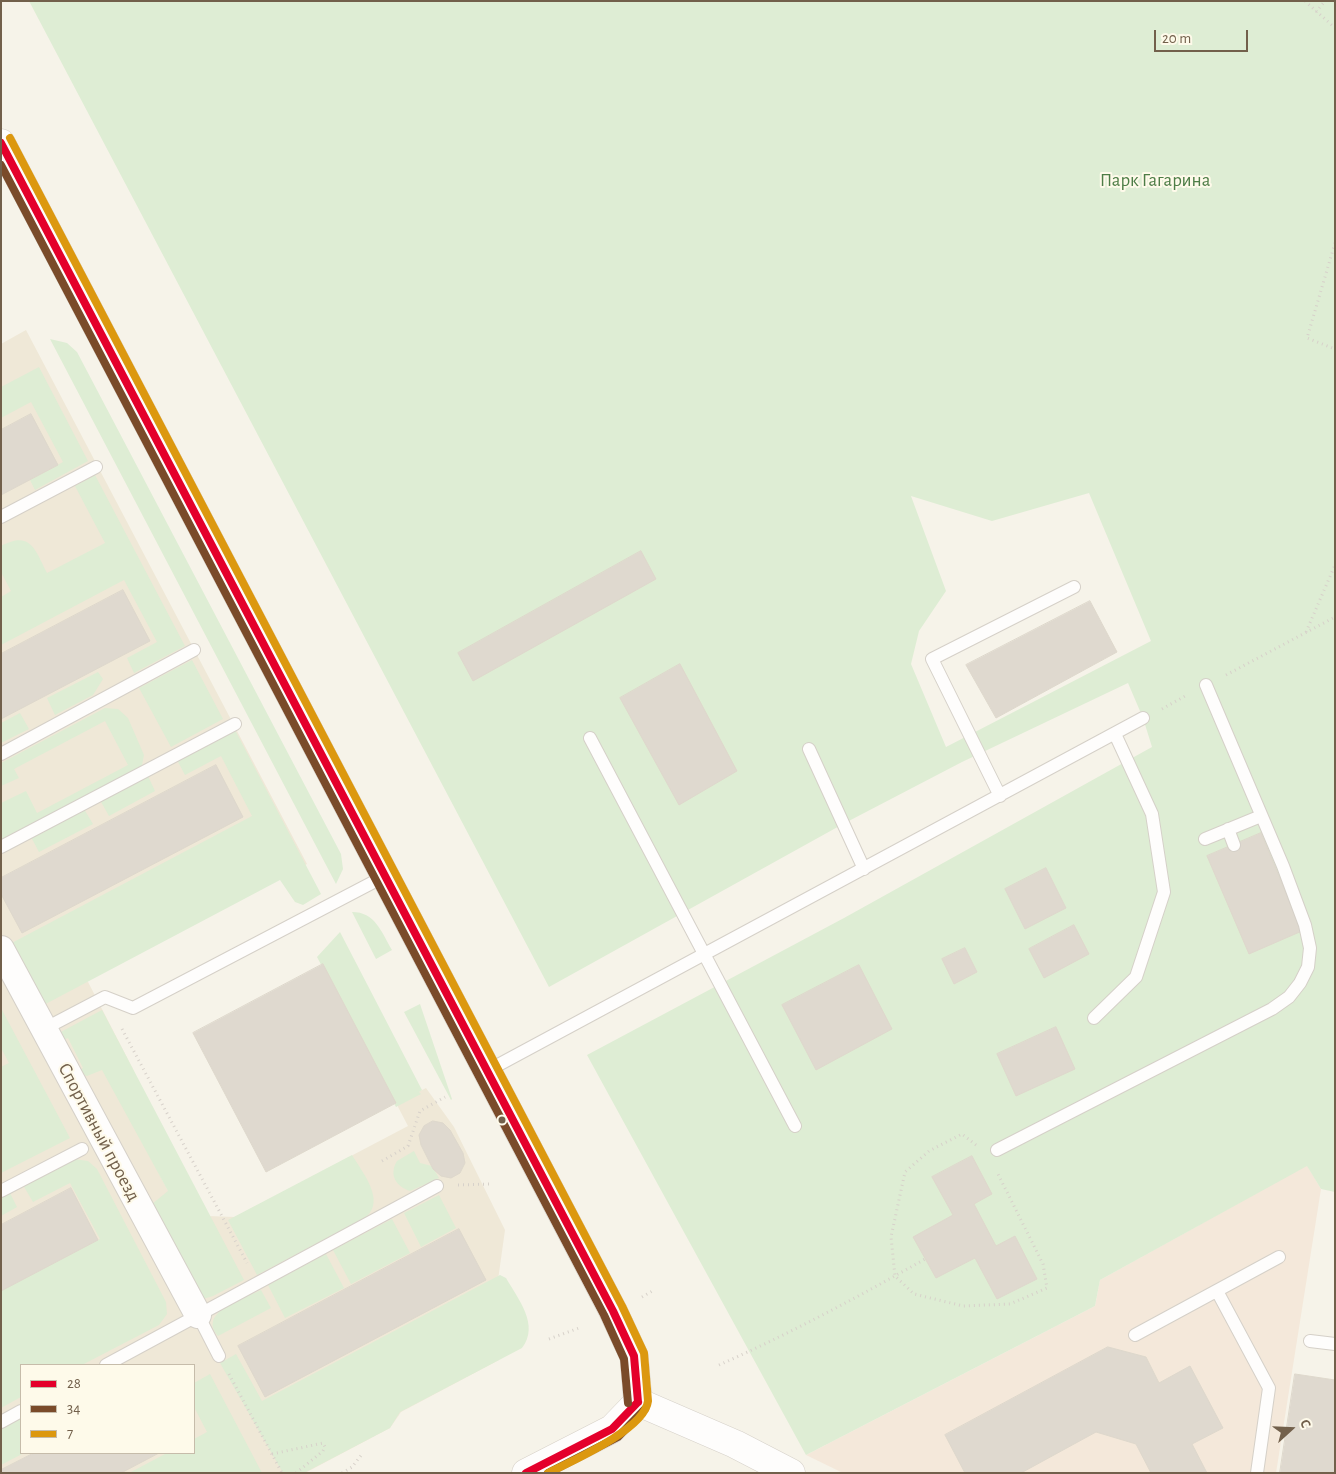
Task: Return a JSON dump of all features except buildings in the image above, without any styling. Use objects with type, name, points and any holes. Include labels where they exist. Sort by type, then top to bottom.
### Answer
[{"type":"main road","points":[[1,143],[634,1356],[638,1402],[612,1429],[526,1473]]},
{"type":"main road","points":[[638,1402],[735,1444],[791,1473]]},
{"type":"street","name":"Спортивный проезд","points":[[4,959],[44,1029],[198,1315]]},
{"type":"lane","points":[[1,517],[96,466]]},
{"type":"lane","points":[[1000,796],[932,659],[1074,587]]},
{"type":"lane","points":[[1,754],[194,650]]},
{"type":"lane","points":[[992,1152],[1272,1009],[1289,998],[1300,984],[1308,967],[1310,948],[1306,925],[1206,685]]},
{"type":"lane","points":[[486,1071],[1144,718]]},
{"type":"lane","points":[[1,847],[234,724]]},
{"type":"lane","points":[[1094,1018],[1136,977],[1164,892],[1152,814],[1115,734]]},
{"type":"lane","points":[[590,738],[796,1126]]},
{"type":"lane","points":[[809,749],[864,869]]},
{"type":"lane","points":[[1205,838],[1261,816]]},
{"type":"lane","points":[[1228,829],[1234,845]]},
{"type":"lane","points":[[44,1029],[105,997],[133,1008],[385,876]]},
{"type":"lane","points":[[1,1191],[82,1149]]},
{"type":"lane","points":[[108,1364],[437,1186]]},
{"type":"lane","points":[[1135,1335],[1279,1257]]},
{"type":"lane","points":[[1217,1291],[1269,1388],[1257,1473]]},
{"type":"lane","points":[[198,1315],[219,1356]]},
{"type":"lane","points":[[1310,1341],[1335,1344]]},
{"type":"lane","points":[[1,1422],[20,1412]]},
{"type":"path","points":[[1305,1],[1335,28]]},
{"type":"path","points":[[1316,12],[1325,1]]},
{"type":"path","points":[[1335,243],[1307,338],[1335,349]]},
{"type":"path","points":[[1306,632],[1335,566]]},
{"type":"path","points":[[1144,718],[1335,617]]},
{"type":"path","points":[[105,997],[258,1283]]},
{"type":"path","points":[[382,1161],[408,1146],[420,1111],[445,1097]]},
{"type":"path","points":[[962,1134],[992,1152],[1043,1264],[1047,1288],[1010,1304],[963,1306],[914,1294],[895,1276],[891,1237],[905,1172],[929,1151],[962,1134]]},
{"type":"path","points":[[437,1186],[490,1184]]},
{"type":"path","points":[[718,1365],[750,1351],[925,1259]]},
{"type":"path","points":[[642,1297],[654,1290]]},
{"type":"path","points":[[549,1339],[579,1328]]},
{"type":"path","points":[[219,1356],[282,1473]]},
{"type":"path","points":[[272,1454],[323,1443],[325,1447],[323,1451],[296,1473]]},
{"type":"path","points":[[342,1473],[352,1467],[362,1453]]},
{"type":"shaded area","points":[[26,330],[307,864],[87,980],[134,1071],[118,1096],[181,1215],[235,1217],[408,1126],[396,1103],[426,1088],[454,1127],[505,1230],[498,1280],[499,1360],[401,1412],[390,1428],[305,1473],[1,1473],[1,344]]},
{"type":"shaded area","points":[[1307,1165],[1321,1189],[1276,1473],[843,1473],[806,1455],[1095,1306],[1100,1280]]},
{"type":"green space","name":"Парк Гагарина","points":[[29,1],[1335,1],[1335,1192],[1321,1189],[1307,1166],[1100,1280],[1095,1306],[806,1455],[587,1055],[844,918],[1152,747],[1143,718],[1128,683],[962,762],[843,824],[549,987]],"holes":[[[1089,493],[1151,641],[946,747],[911,664],[919,631],[946,591],[911,496],[992,521]]]},
{"type":"green space","points":[[50,339],[67,343],[77,352],[341,854],[343,869],[336,884]]},
{"type":"green space","points":[[39,367],[88,461],[35,490],[30,480],[63,462],[31,402],[1,418],[1,387]]},
{"type":"green space","points":[[95,475],[185,646],[134,673],[127,658],[157,642],[124,580],[1,645],[1,597],[11,591],[1,572],[1,546],[19,540],[26,541],[35,550],[47,573],[105,543],[75,486]]},
{"type":"green space","points":[[192,660],[223,719],[171,747],[139,688]]},
{"type":"green space","points":[[98,672],[103,679],[93,695],[55,715],[47,698]]},
{"type":"green space","points":[[105,708],[118,709],[128,718],[144,755],[142,765],[137,772],[1,842],[1,803],[26,791],[37,813],[128,765],[105,721],[14,769],[19,778],[1,786],[1,763]]},
{"type":"green space","points":[[20,713],[29,729],[1,743],[1,723]]},
{"type":"green space","points":[[235,730],[321,894],[303,905],[295,902],[280,880],[38,1008],[6,946],[252,816],[221,756],[185,775],[177,760]]},
{"type":"green space","points":[[148,776],[155,791],[109,816],[100,800]]},
{"type":"green space","points":[[84,809],[93,824],[39,852],[31,837]]},
{"type":"green space","points":[[352,912],[366,915],[372,919],[381,930],[392,950],[376,959]]},
{"type":"green space","points":[[340,932],[422,1090],[419,1092],[421,1094],[396,1107],[317,957]]},
{"type":"green space","points":[[420,1004],[452,1099],[451,1100],[404,1012]]},
{"type":"green space","points":[[1,1008],[70,1138],[1,1173],[1,1067],[9,1063],[1,1048]]},
{"type":"green space","points":[[102,1010],[244,1280],[213,1296],[203,1299],[152,1204],[168,1191],[102,1070],[87,1076],[76,1072],[83,1068],[68,1038],[61,1041],[57,1034]]},
{"type":"green space","points":[[414,1151],[420,1163],[432,1166],[439,1178],[410,1191],[397,1183],[394,1170],[397,1161]]},
{"type":"green space","points":[[352,1155],[373,1194],[374,1203],[372,1210],[366,1217],[257,1275],[228,1220]]},
{"type":"green space","points":[[74,1159],[88,1161],[97,1169],[166,1302],[167,1314],[159,1325],[84,1364],[20,1364],[20,1398],[1,1408],[1,1291],[100,1239],[70,1183],[33,1202],[23,1185]]},
{"type":"green space","points":[[10,1193],[17,1207],[1,1216],[1,1197]]},
{"type":"green space","points":[[439,1195],[456,1228],[421,1247],[404,1213]]},
{"type":"green space","points":[[392,1219],[410,1253],[351,1284],[333,1250]]},
{"type":"green space","points":[[326,1254],[344,1288],[285,1318],[268,1285]]},
{"type":"green space","points":[[500,1275],[506,1278],[521,1303],[528,1321],[527,1339],[522,1348],[400,1412],[390,1428],[304,1473],[283,1473],[220,1363],[236,1354],[262,1401]]},
{"type":"green space","points":[[261,1290],[271,1308],[218,1336],[213,1327],[218,1313],[235,1302]]},
{"type":"green space","points":[[210,1374],[262,1473],[129,1473],[165,1454],[195,1454],[195,1438],[207,1432],[195,1409],[195,1382]]},
{"type":"green space","points":[[20,1418],[20,1454],[22,1454],[1,1465],[1,1428]]},
{"type":"transit line","name":"7","points":[[10,138],[622,1306],[644,1353],[648,1401],[644,1412],[621,1433],[606,1443],[548,1473]]},
{"type":"transit line","name":"28","points":[[1,143],[613,1311],[634,1356],[638,1402]]},
{"type":"transit line","name":"34","points":[[1,165],[604,1315],[624,1359],[628,1403]]},
{"type":"transit line","name":"28","points":[[526,1473],[612,1429],[638,1402]]},
{"type":"transit line","name":"34","points":[[548,1473],[618,1437],[645,1409]]}]
